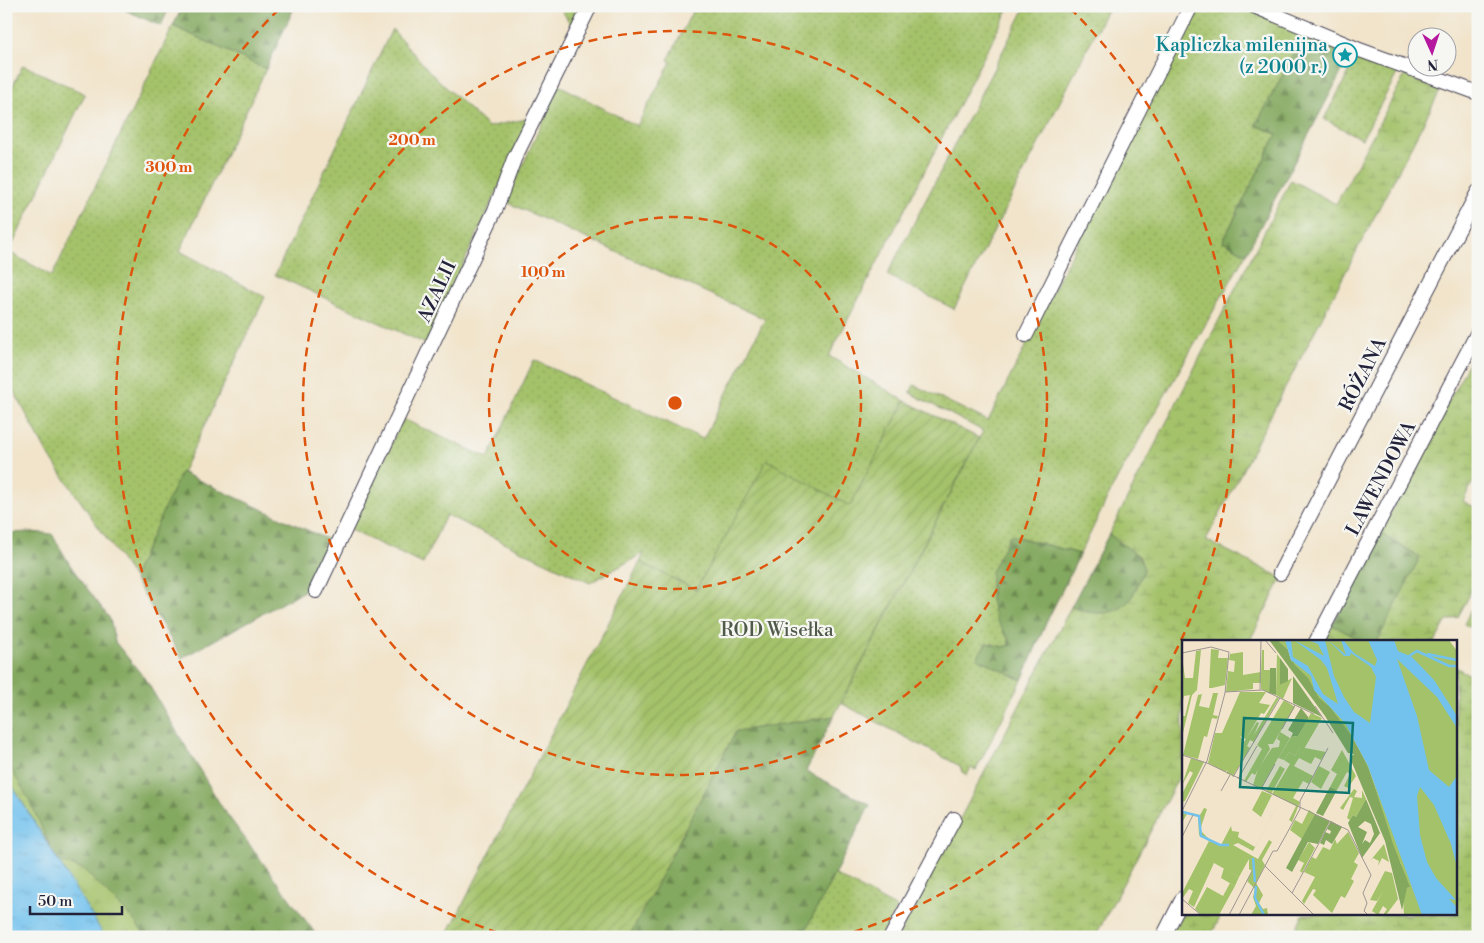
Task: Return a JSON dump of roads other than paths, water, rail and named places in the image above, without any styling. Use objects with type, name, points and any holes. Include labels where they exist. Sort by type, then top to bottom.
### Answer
[{"type":"street","name":"AZALII","points":[[316,591],[496,208],[514,159],[590,6]]},
{"type":"street","points":[[1026,335],[1191,6]]},
{"type":"street","points":[[1254,6],[1357,49],[1478,93]]},
{"type":"street","name":"RÓŻANA","points":[[1280,573],[1478,192]]},
{"type":"street","name":"LAWENDOWA","points":[[1317,640],[1478,332]]},
{"type":"street","points":[[891,937],[954,819]]},
{"type":"street","points":[[1163,937],[1182,900]]},
{"type":"water","points":[[6,776],[105,937],[6,937]]},
{"type":"place","name":"Kapliczka milenijna (z 2000 r.)","points":[[1345,55]]},
{"type":"park label","name":"ROD Wisełka","points":[[777,629]]}]
